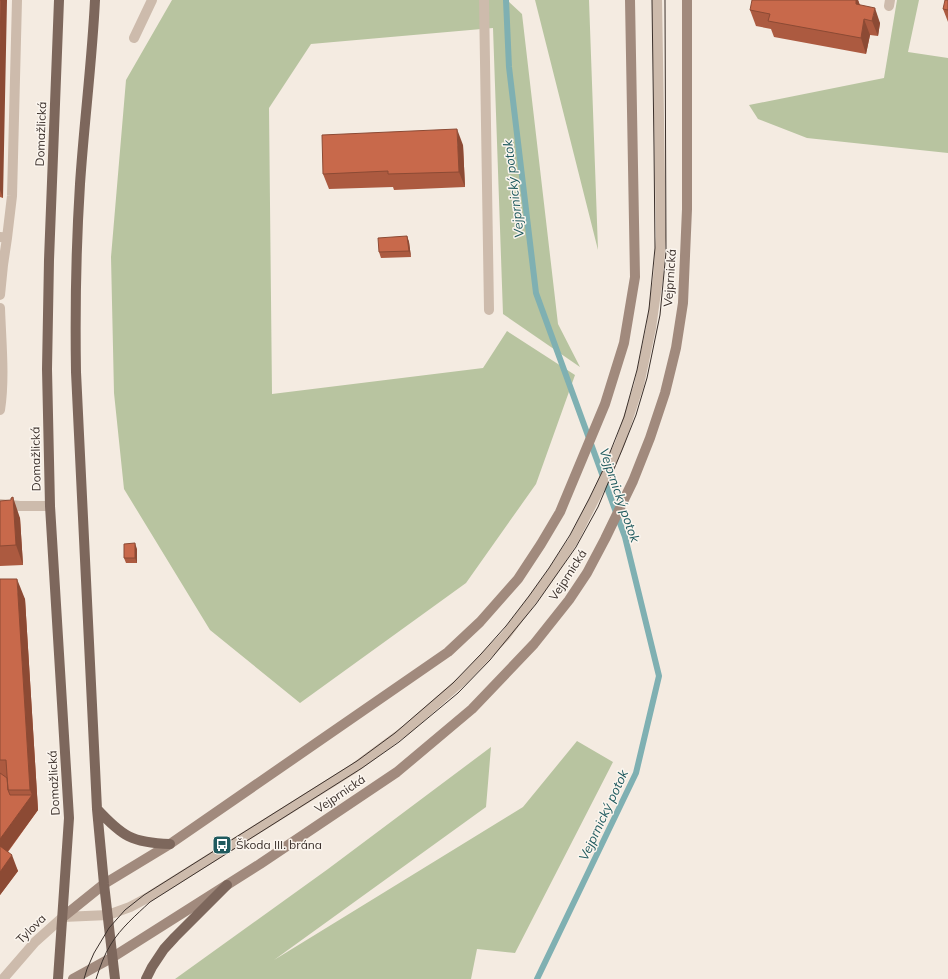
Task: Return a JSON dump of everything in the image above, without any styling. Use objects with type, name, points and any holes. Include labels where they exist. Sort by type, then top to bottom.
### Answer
[{"type":"main road","name":"Domažlická","points":[[58,979],[70,818],[50,506],[47,369],[49,260],[60,0]]},
{"type":"main road","points":[[95,0],[77,228],[76,372],[97,809],[115,979]]},
{"type":"main road","points":[[63,917],[104,884],[170,844],[448,652],[480,622],[518,579],[541,544],[560,512],[605,404],[624,343],[635,277],[630,0]]},
{"type":"main road","name":"Vejprnická","points":[[72,979],[113,957],[267,860],[397,772],[472,709],[534,644],[569,600],[587,573],[633,481],[650,438],[665,393],[676,348],[683,303],[687,209],[687,0]]},
{"type":"main road","points":[[97,809],[115,828],[123,834],[152,843],[170,844]]},
{"type":"main road","points":[[146,979],[164,949],[175,936],[227,885]]},
{"type":"street","points":[[0,295],[3,265],[3,238],[12,196],[18,0]]},
{"type":"street","points":[[134,38],[152,0]]},
{"type":"street","points":[[484,0],[489,310]]},
{"type":"street","name":"Vejprnická","points":[[63,917],[108,915],[130,907],[154,894],[353,769],[407,729],[463,680],[506,635],[547,580],[573,540],[599,490],[620,443],[639,385],[651,328],[658,278],[661,237],[658,0]]},
{"type":"street","points":[[0,308],[2,370],[2,399],[0,410]]},
{"type":"street","points":[[0,504],[50,506]]},
{"type":"street","name":"Tylova","points":[[3,979],[35,942],[63,917]]},
{"type":"green space","points":[[172,0],[507,0],[522,14],[558,324],[580,367],[503,314],[493,28],[311,44],[269,108],[272,394],[483,368],[507,331],[575,375],[536,484],[466,583],[300,703],[210,630],[124,489],[114,393],[111,257],[126,80]]},
{"type":"green space","points":[[535,0],[589,0],[598,250]]},
{"type":"green space","points":[[897,0],[919,0],[908,52],[948,58],[948,153],[807,138],[758,119],[749,105],[884,78]]},
{"type":"green space","points":[[577,741],[613,762],[515,953],[477,949],[471,979],[175,979],[328,869],[491,747],[486,807],[274,960],[523,807]]},
{"type":"building","points":[[0,0],[1,0],[0,46]]},
{"type":"building","points":[[752,0],[856,0],[856,4],[875,8],[872,21],[864,19],[861,38],[768,21],[770,14],[750,10]]},
{"type":"building","points":[[945,0],[948,0],[948,10],[943,9]]},
{"type":"building","points":[[457,129],[459,172],[388,174],[388,171],[323,174],[322,135]]},
{"type":"building","points":[[407,236],[409,251],[379,252],[378,238]]},
{"type":"building","points":[[13,497],[16,545],[0,546],[0,501],[11,500]]},
{"type":"building","points":[[135,543],[135,558],[124,558],[124,544]]},
{"type":"building","points":[[0,579],[17,579],[30,790],[8,790],[6,760],[0,760]]},
{"type":"building","points":[[0,773],[7,778],[10,795],[32,795],[0,839]]},
{"type":"building","points":[[0,846],[12,855],[0,872]]},
{"type":"waterway","name":"Vejprnický potok","points":[[506,0],[509,67],[536,293],[625,537],[659,676],[636,773],[537,979]]},
{"type":"tram line","points":[[84,979],[94,953],[109,928],[125,910],[144,895],[357,761],[395,733],[453,683],[506,626],[549,568],[570,535],[603,470],[624,417],[637,370],[649,309],[655,248],[652,0]]},
{"type":"tram line","points":[[96,979],[104,957],[115,938],[150,902],[362,768],[399,742],[458,693],[490,660],[536,604],[576,547],[598,507],[636,415],[647,378],[660,315],[666,252],[665,0]]},
{"type":"place","name":"Škoda III. brána","points":[[222,845]]}]
